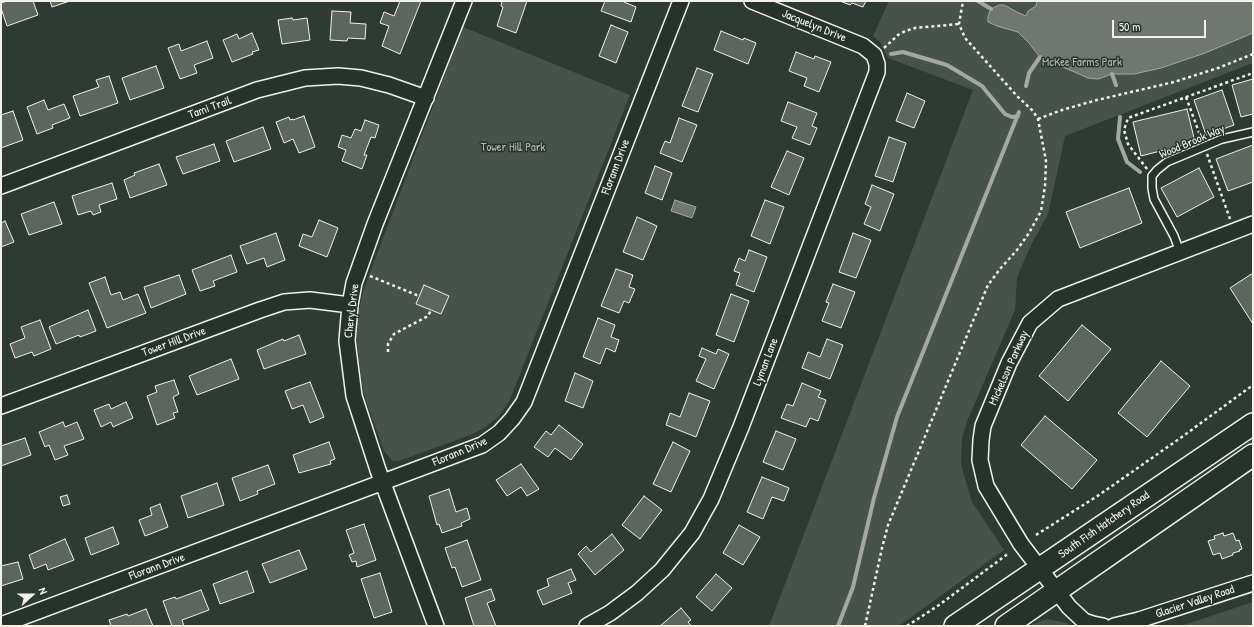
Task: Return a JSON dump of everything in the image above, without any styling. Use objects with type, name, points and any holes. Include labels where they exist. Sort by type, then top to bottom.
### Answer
[{"type":"main road","name":"South Fish Hatchery Road","points":[[955,626],[1253,424]]},
{"type":"main road","points":[[1006,626],[1057,592],[1253,454]]},
{"type":"street","name":"Cheryl Drive","points":[[436,626],[383,483],[354,396],[347,341],[350,305],[358,271],[375,224],[464,1]]},
{"type":"street","name":"Florann Drive","points":[[1,625],[482,445],[499,433],[512,419],[524,402],[681,1]]},
{"type":"street","name":"Jacquelyn Drive","points":[[752,1],[863,46],[874,55]]},
{"type":"street","name":"Lyman Lane","points":[[587,626],[610,613],[637,593],[662,570],[692,533],[712,499],[877,72],[877,64],[874,55]]},
{"type":"street","name":"Tami Trail","points":[[1,186],[258,90],[305,78],[338,76],[362,78],[389,85],[426,98]]},
{"type":"street","name":"Mickelson Parkway","points":[[1040,569],[1021,544],[986,486],[980,460],[983,426],[1009,363],[1030,323],[1058,299],[1253,224]]},
{"type":"street","name":"Tower Hill Drive","points":[[1,406],[284,302],[310,300],[350,305]]},
{"type":"street","points":[[1040,569],[1069,607],[1084,620],[1103,626]]},
{"type":"street","name":"Glacier Valley Road","points":[[1114,626],[1139,620],[1253,583]]},
{"type":"lane","name":"Wood Brook Way","points":[[1180,252],[1174,236],[1154,199],[1152,176],[1167,162],[1222,139],[1253,132]]},
{"type":"path","points":[[865,626],[888,525],[988,285],[1029,233],[1041,211],[1045,186],[1046,161],[1038,119],[1033,111],[1017,96],[992,66],[965,38],[959,24],[963,1]]},
{"type":"path","points":[[874,55],[905,31],[915,28],[959,24]]},
{"type":"path","points":[[1038,119],[1062,110],[1098,100],[1174,82],[1218,68],[1253,54]]},
{"type":"path","points":[[1152,176],[1128,144],[1124,130],[1128,118],[1253,73]]},
{"type":"path","points":[[1186,97],[1205,146],[1234,231]]},
{"type":"path","points":[[358,271],[419,296]]},
{"type":"path","points":[[388,352],[388,344],[394,334],[428,316],[431,310]]},
{"type":"path","points":[[1037,534],[1099,495],[1253,385]]},
{"type":"path","points":[[907,626],[939,605],[1009,553]]},
{"type":"green space","name":"McKee Farms Park","points":[[889,1],[1253,1],[1253,63],[1065,136],[1048,214],[1031,245],[1017,277],[1015,310],[968,419],[962,437],[961,465],[972,502],[1004,550],[899,626],[769,626],[973,90],[888,58],[880,42],[873,36]]},
{"type":"green space","name":"Tower Hill Park","points":[[463,27],[630,95],[509,402],[497,418],[473,434],[399,461],[393,461],[384,451],[365,398],[357,343],[358,316],[363,292]]},
{"type":"green space","points":[[1253,602],[1253,626],[1181,626]]},
{"type":"green space","points":[[1047,619],[1067,623],[1071,626],[1028,626]]},
{"type":"shaded area","points":[[1037,1],[1253,1],[1253,33],[1205,53],[1161,68],[1134,74],[1112,74],[1098,79],[1088,78],[1040,57],[1018,32],[988,22],[988,16],[991,9],[999,5],[1004,5],[1026,16],[1028,11],[1036,6]]},
{"type":"shaded area","points":[[675,200],[696,207],[692,218],[671,211]]},
{"type":"building","points":[[7,1],[33,1],[38,15],[7,26],[1,8],[1,3]]},
{"type":"building","points":[[50,1],[70,1],[52,7]]},
{"type":"building","points":[[400,1],[421,1],[400,54],[382,46],[389,26],[380,23],[384,12],[394,16]]},
{"type":"building","points":[[502,1],[527,1],[516,33],[497,26],[503,7],[501,6]]},
{"type":"building","points":[[605,1],[624,1],[636,7],[631,22],[601,11]]},
{"type":"building","points":[[840,1],[866,1],[863,7],[852,3],[850,5]]},
{"type":"building","points":[[332,11],[351,12],[350,23],[366,24],[365,39],[348,38],[347,41],[330,40]]},
{"type":"building","points":[[292,18],[293,20],[307,18],[310,40],[282,44],[278,20]]},
{"type":"building","points":[[611,25],[628,32],[616,63],[599,56]]},
{"type":"building","points":[[721,31],[743,40],[744,38],[756,43],[748,64],[714,50]]},
{"type":"building","points":[[252,33],[259,50],[252,52],[253,54],[232,62],[223,40],[237,34],[239,39]]},
{"type":"building","points":[[207,41],[213,58],[194,65],[197,73],[180,79],[168,48],[179,44],[181,51]]},
{"type":"building","points":[[796,52],[814,59],[815,56],[831,62],[819,92],[804,86],[807,78],[789,71]]},
{"type":"building","points":[[156,66],[164,88],[130,100],[122,78]]},
{"type":"building","points":[[697,68],[713,74],[698,112],[682,106]]},
{"type":"building","points":[[109,76],[118,103],[80,116],[73,96],[99,87],[96,80]]},
{"type":"building","points":[[1253,79],[1253,114],[1241,117],[1232,85]]},
{"type":"building","points":[[1222,90],[1234,125],[1206,135],[1194,100]]},
{"type":"building","points":[[907,93],[925,101],[914,128],[896,121]]},
{"type":"building","points":[[44,100],[48,110],[64,104],[70,118],[52,125],[53,128],[37,134],[27,107]]},
{"type":"building","points":[[788,102],[817,113],[812,126],[817,128],[810,145],[792,138],[797,127],[781,121]]},
{"type":"building","points":[[1187,109],[1195,142],[1141,156],[1133,122]]},
{"type":"building","points":[[13,111],[23,140],[1,148],[1,115]]},
{"type":"building","points":[[304,116],[315,147],[299,153],[293,139],[284,143],[276,122],[289,117],[290,120],[293,120]]},
{"type":"building","points":[[679,118],[697,125],[682,162],[660,153],[665,141],[670,143]]},
{"type":"building","points":[[365,120],[379,125],[375,138],[371,137],[364,155],[367,155],[362,169],[342,161],[346,150],[338,147],[342,135],[351,138],[355,129],[361,131]]},
{"type":"building","points":[[263,127],[271,149],[234,162],[226,141]]},
{"type":"building","points":[[889,137],[906,143],[893,182],[875,176]]},
{"type":"building","points":[[214,144],[220,161],[183,174],[176,157]]},
{"type":"building","points":[[1253,145],[1253,182],[1228,191],[1216,159]]},
{"type":"building","points":[[787,151],[804,158],[789,195],[771,187]]},
{"type":"building","points":[[159,164],[167,185],[130,198],[124,180],[135,175],[134,173]]},
{"type":"building","points":[[655,166],[672,173],[662,200],[645,193]]},
{"type":"building","points":[[1199,168],[1214,197],[1177,217],[1161,188]]},
{"type":"building","points":[[112,183],[117,199],[99,205],[101,212],[93,215],[91,211],[78,215],[72,196]]},
{"type":"building","points":[[872,185],[894,194],[880,231],[864,224],[871,207],[865,204]]},
{"type":"building","points":[[1129,188],[1142,223],[1080,248],[1066,212]]},
{"type":"building","points":[[765,200],[784,207],[770,244],[751,236]]},
{"type":"building","points":[[54,202],[62,224],[29,235],[21,214]]},
{"type":"building","points":[[637,217],[657,226],[643,260],[623,252]]},
{"type":"building","points":[[319,220],[338,228],[327,257],[299,246],[303,234],[312,237]]},
{"type":"building","points":[[5,221],[14,242],[1,247],[1,223]]},
{"type":"building","points":[[276,233],[285,260],[267,267],[264,258],[247,264],[240,246]]},
{"type":"building","points":[[853,233],[871,240],[856,278],[839,272]]},
{"type":"building","points":[[749,250],[767,257],[754,292],[736,285],[740,273],[734,271],[739,258],[745,261]]},
{"type":"building","points":[[231,255],[237,272],[213,281],[215,286],[200,291],[192,270]]},
{"type":"building","points":[[616,269],[633,275],[629,287],[635,289],[629,303],[624,301],[619,313],[601,306]]},
{"type":"building","points":[[1253,273],[1253,324],[1230,288]]},
{"type":"building","points":[[179,275],[186,294],[151,308],[144,287]]},
{"type":"building","points":[[105,277],[111,295],[120,292],[123,300],[138,294],[146,313],[107,328],[89,283]]},
{"type":"building","points":[[833,284],[855,292],[841,328],[822,321],[829,303],[826,302]]},
{"type":"building","points":[[424,285],[449,296],[441,314],[416,304]]},
{"type":"building","points":[[731,294],[749,301],[734,342],[716,335]]},
{"type":"building","points":[[88,310],[96,331],[80,337],[79,335],[56,344],[49,327]]},
{"type":"building","points":[[598,318],[615,325],[611,337],[619,340],[615,352],[606,348],[600,364],[583,357]]},
{"type":"building","points":[[40,320],[51,349],[34,356],[32,352],[15,358],[10,344],[25,338],[21,327]]},
{"type":"building","points":[[1082,325],[1111,349],[1068,401],[1039,376]]},
{"type":"building","points":[[299,335],[306,354],[264,369],[257,350],[283,339],[284,341]]},
{"type":"building","points":[[827,339],[843,345],[830,379],[802,368],[808,352],[820,357]]},
{"type":"building","points":[[702,348],[716,354],[718,349],[729,354],[714,389],[696,381],[706,359],[699,356]]},
{"type":"building","points":[[231,359],[239,379],[197,395],[189,376]]},
{"type":"building","points":[[1161,361],[1190,386],[1147,437],[1118,413]]},
{"type":"building","points":[[575,373],[593,381],[583,408],[565,401]]},
{"type":"building","points":[[174,380],[179,394],[173,397],[178,412],[173,413],[175,418],[157,425],[147,396],[157,392],[155,386]]},
{"type":"building","points":[[310,382],[324,417],[310,423],[303,405],[292,409],[285,391]]},
{"type":"building","points":[[802,383],[821,391],[818,397],[826,400],[818,421],[810,418],[806,427],[781,418],[787,404],[793,406]]},
{"type":"building","points":[[689,393],[710,401],[696,437],[666,425],[670,413],[680,417]]},
{"type":"building","points":[[126,402],[133,418],[113,427],[111,422],[101,427],[94,410],[109,404],[111,409]]},
{"type":"building","points":[[1045,416],[1097,460],[1072,489],[1021,445]]},
{"type":"building","points":[[63,422],[65,427],[77,422],[84,439],[64,446],[68,455],[55,460],[49,445],[45,447],[39,432]]},
{"type":"building","points":[[559,425],[583,444],[571,460],[555,448],[548,457],[534,447],[546,431],[551,435]]},
{"type":"building","points":[[776,431],[796,439],[783,470],[763,462]]},
{"type":"building","points":[[25,438],[31,455],[1,466],[1,446]]},
{"type":"building","points":[[329,442],[335,459],[330,461],[331,464],[299,473],[293,455]]},
{"type":"building","points":[[673,442],[690,451],[671,492],[653,484]]},
{"type":"building","points":[[521,464],[539,489],[527,496],[521,487],[507,496],[496,480]]},
{"type":"building","points":[[268,465],[275,484],[257,491],[258,494],[240,501],[232,478]]},
{"type":"building","points":[[762,477],[789,488],[784,501],[772,497],[763,519],[747,512]]},
{"type":"building","points":[[217,483],[224,505],[188,518],[181,496]]},
{"type":"building","points":[[449,489],[456,512],[467,508],[470,519],[461,523],[462,526],[442,533],[439,524],[437,525],[429,496]]},
{"type":"building","points":[[67,495],[70,504],[63,506],[60,497]]},
{"type":"building","points":[[644,496],[662,510],[640,539],[622,525]]},
{"type":"building","points":[[160,504],[168,527],[145,536],[139,520],[152,515],[150,508]]},
{"type":"building","points":[[364,524],[376,560],[357,567],[356,561],[352,562],[349,555],[354,553],[346,530]]},
{"type":"building","points":[[739,525],[760,537],[743,565],[723,553]]},
{"type":"building","points":[[113,527],[119,544],[91,555],[85,538]]},
{"type":"building","points":[[1223,533],[1224,536],[1233,533],[1236,541],[1239,540],[1242,549],[1233,553],[1233,555],[1222,559],[1220,553],[1213,555],[1208,541],[1215,539],[1214,536]]},
{"type":"building","points":[[612,534],[624,550],[595,575],[578,554],[586,546],[591,552]]},
{"type":"building","points":[[65,539],[74,560],[48,570],[46,564],[34,569],[29,555]]},
{"type":"building","points":[[467,540],[481,580],[462,587],[455,567],[452,568],[445,548]]},
{"type":"building","points":[[299,550],[307,569],[270,583],[262,564]]},
{"type":"building","points":[[18,562],[23,579],[1,586],[1,566]]},
{"type":"building","points":[[571,569],[576,580],[568,583],[572,593],[543,605],[537,591],[549,586],[547,579]]},
{"type":"building","points":[[247,571],[254,592],[220,604],[213,584]]},
{"type":"building","points":[[380,573],[392,612],[374,618],[361,579]]},
{"type":"building","points":[[716,574],[732,588],[712,611],[696,597]]},
{"type":"building","points":[[491,589],[495,600],[487,603],[496,626],[474,626],[465,598]]},
{"type":"building","points":[[201,590],[209,610],[182,620],[184,626],[172,626],[163,601],[175,597],[176,599]]},
{"type":"building","points":[[681,608],[691,620],[688,622],[691,626],[660,626]]},
{"type":"building","points":[[146,609],[153,626],[111,626],[109,620],[127,614],[128,616]]},
{"type":"waterway","points":[[978,1],[991,9]]},
{"type":"waterway","points":[[891,54],[903,52],[947,65],[982,86],[1005,114],[1012,117],[1018,116]]},
{"type":"waterway","points":[[1026,86],[1029,73],[1040,57]]},
{"type":"waterway","points":[[1112,74],[1116,85]]},
{"type":"waterway","points":[[838,626],[853,587],[874,498],[897,417],[1019,112]]},
{"type":"waterway","points":[[1120,117],[1118,139],[1127,162],[1140,172]]}]
